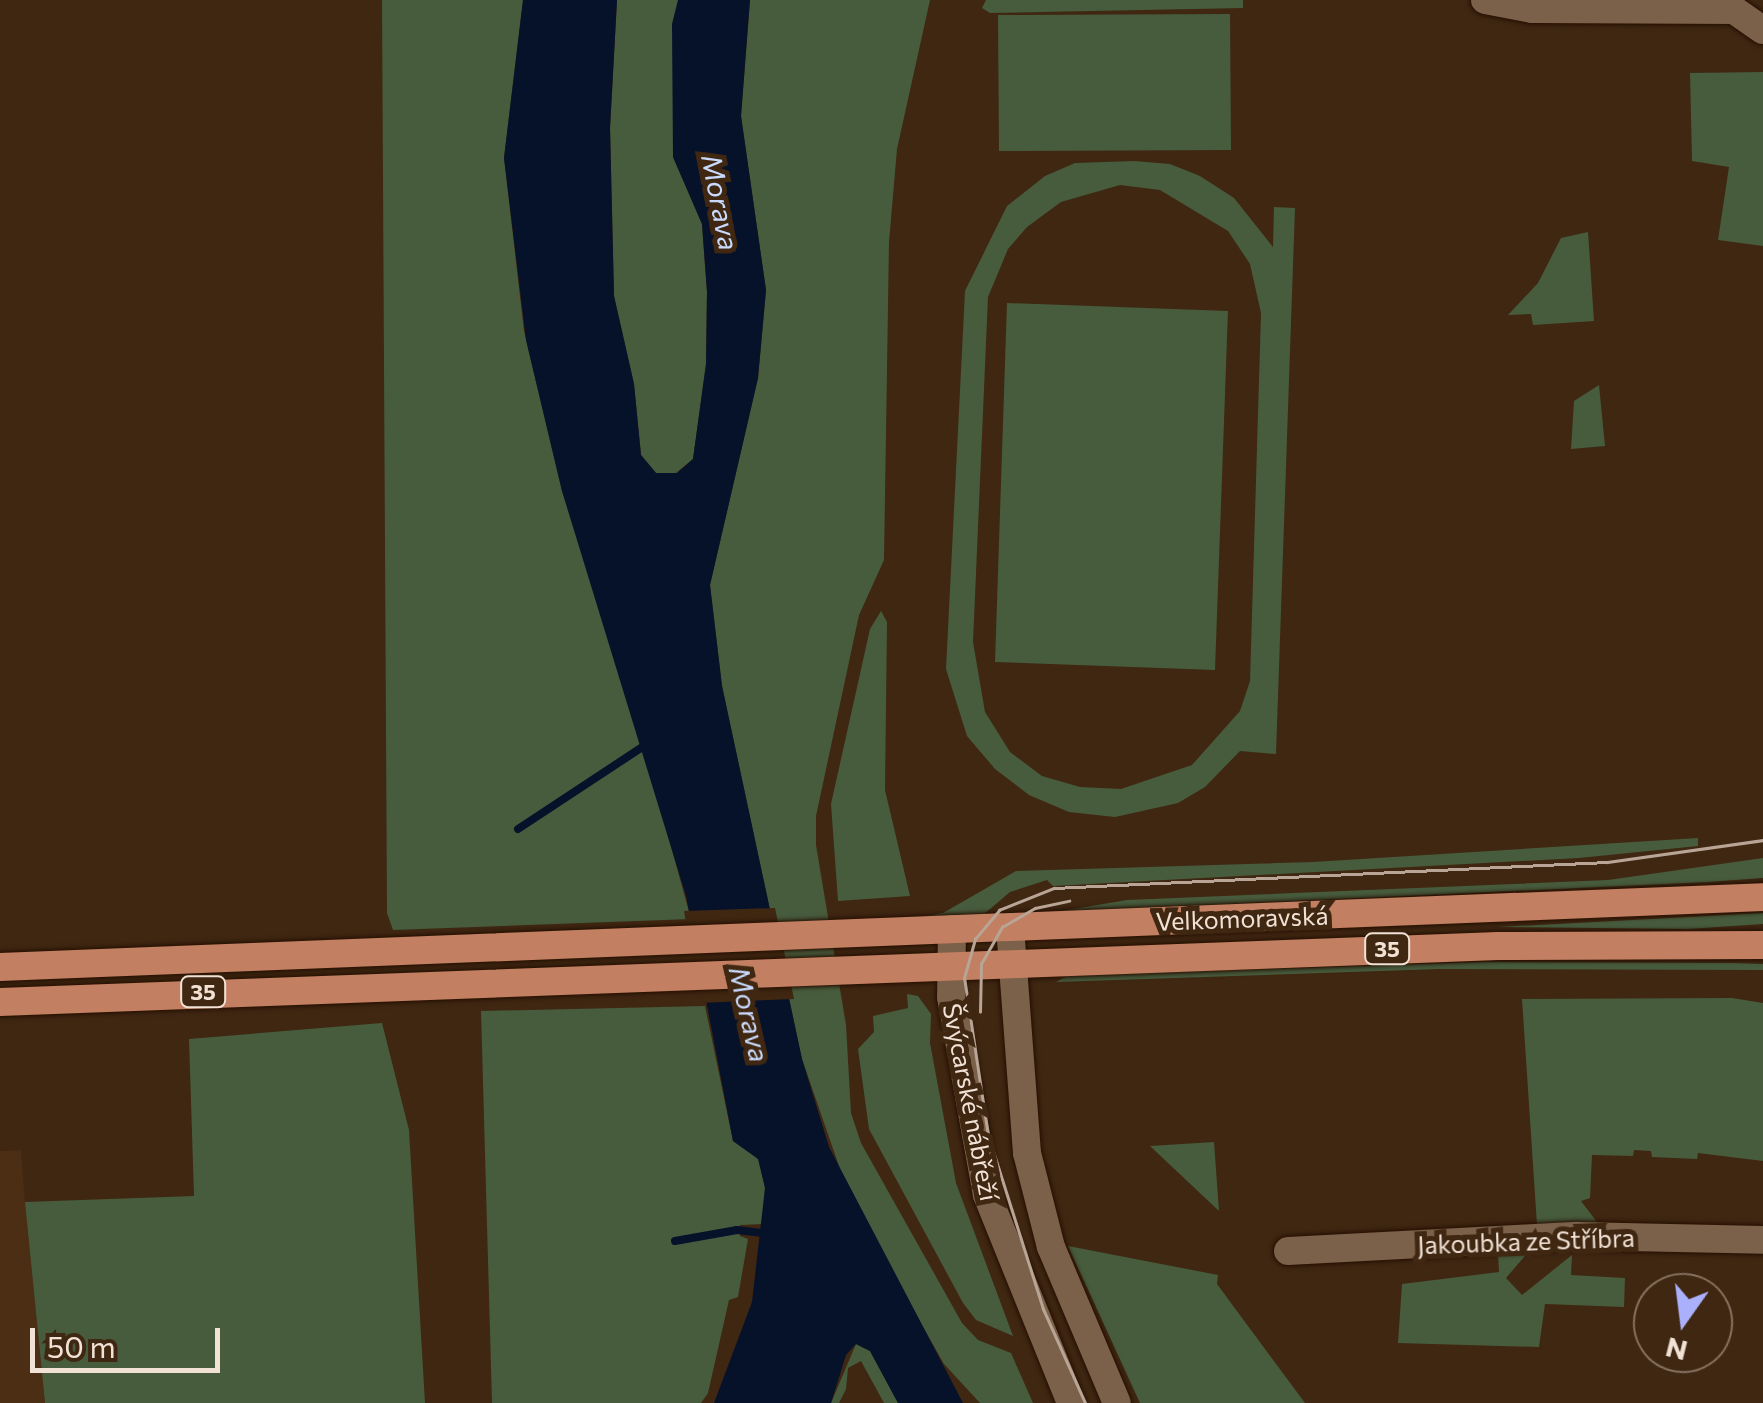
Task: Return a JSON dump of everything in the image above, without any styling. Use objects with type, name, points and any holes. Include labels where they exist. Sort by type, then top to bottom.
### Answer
[{"type":"main road","name":"Velkomoravská","points":[[0,967],[1763,897]]},
{"type":"main road","name":"Velkomoravská","points":[[0,1002],[1498,946],[1763,945]]},
{"type":"street","points":[[1485,0],[1532,9],[1734,5],[1763,30]]},
{"type":"street","name":"Švýcarské nábřeží","points":[[1010,927],[1027,1153],[1051,1247],[1117,1403]]},
{"type":"street","name":"Švýcarské nábřeží","points":[[952,929],[950,966],[987,1195],[1072,1403]]},
{"type":"street","name":"Jakoubka ze Stříbra","points":[[1288,1251],[1578,1236],[1763,1240]]},
{"type":"shaded area","points":[[21,1150],[45,1403],[0,1403],[0,1151]]},
{"type":"green space","points":[[382,0],[523,0],[504,158],[524,331],[562,491],[640,734],[691,919],[393,930],[387,913]]},
{"type":"green space","points":[[617,0],[678,0],[673,157],[702,224],[707,292],[706,364],[693,459],[676,473],[656,473],[641,455],[634,384],[614,296],[610,128]]},
{"type":"green space","points":[[750,0],[930,0],[897,149],[889,242],[884,560],[859,615],[816,816],[816,845],[846,1025],[851,1113],[861,1143],[962,1323],[978,1340],[1011,1353],[1033,1403],[980,1403],[944,1364],[850,1198],[802,1059],[722,686],[710,585],[758,378],[766,290],[741,116]]},
{"type":"green space","points":[[986,0],[1243,0],[1243,8],[990,13],[982,8]]},
{"type":"green space","points":[[1230,14],[1231,150],[999,151],[998,15]]},
{"type":"green space","points":[[1763,72],[1763,246],[1718,240],[1729,167],[1692,161],[1690,73]]},
{"type":"green space","points":[[1075,163],[1170,164],[1200,176],[1234,198],[1273,247],[1274,207],[1295,208],[1276,754],[1240,751],[1205,787],[1178,803],[1115,817],[1069,812],[1029,795],[995,769],[967,736],[946,669],[965,291],[1007,206],[1045,176]],"holes":[[[1120,185],[1160,190],[1228,231],[1250,264],[1261,313],[1250,681],[1240,711],[1192,765],[1121,789],[1080,787],[1042,776],[1010,752],[985,712],[973,642],[988,297],[1008,249],[1027,227],[1061,202]]]},
{"type":"green space","points":[[1588,232],[1594,321],[1533,325],[1531,314],[1508,315],[1538,283],[1561,238]]},
{"type":"green space","points":[[1007,303],[1228,311],[1215,670],[995,662]]},
{"type":"green space","points":[[1599,385],[1605,446],[1571,449],[1574,401]]},
{"type":"green space","points":[[881,611],[887,622],[885,790],[910,896],[838,901],[831,804],[870,629]]},
{"type":"green space","points":[[1698,838],[1698,846],[1579,858],[1053,886],[1047,880],[1010,892],[983,915],[925,916],[943,913],[1016,871],[1313,862]]},
{"type":"green space","points":[[1763,858],[1763,878],[1056,912],[1127,900],[1608,880]]},
{"type":"green space","points":[[1763,913],[1763,924],[1688,929],[1498,927]]},
{"type":"green space","points":[[1482,962],[1734,963],[1763,964],[1763,970],[1439,969],[1056,982],[1069,975]]},
{"type":"green space","points":[[907,994],[918,996],[931,1014],[930,1043],[956,1183],[1013,1336],[976,1320],[963,1303],[869,1129],[858,1049],[874,1032],[873,1016],[908,1008]]},
{"type":"green space","points":[[1732,998],[1763,1003],[1763,1161],[1698,1153],[1697,1159],[1652,1157],[1651,1151],[1634,1150],[1633,1156],[1592,1155],[1590,1198],[1581,1201],[1600,1226],[1537,1225],[1522,999]]},
{"type":"green space","points":[[705,1006],[733,1141],[759,1159],[765,1188],[764,1224],[740,1225],[740,1236],[748,1239],[738,1297],[729,1300],[708,1393],[701,1403],[492,1403],[481,1011]]},
{"type":"green space","points":[[382,1023],[409,1130],[425,1403],[45,1403],[25,1202],[194,1196],[189,1039]]},
{"type":"green space","points":[[1214,1142],[1219,1211],[1150,1146]]},
{"type":"green space","points":[[1068,1246],[1218,1275],[1217,1284],[1305,1403],[1140,1403]]},
{"type":"green space","points":[[1530,1250],[1506,1278],[1522,1295],[1572,1255],[1571,1275],[1625,1278],[1624,1307],[1545,1304],[1539,1347],[1398,1343],[1402,1284],[1499,1272],[1498,1253]]},
{"type":"green space","points":[[856,1344],[870,1351],[898,1403],[884,1403],[861,1361],[848,1368],[846,1389],[839,1403],[831,1403]]},
{"type":"water","name":"Morava","points":[[523,0],[617,0],[610,128],[614,296],[634,384],[641,455],[656,473],[677,473],[693,459],[706,364],[707,292],[702,224],[673,157],[672,24],[678,0],[750,0],[741,116],[766,290],[758,378],[710,585],[722,686],[802,1059],[829,1147],[963,1403],[898,1403],[870,1351],[856,1344],[846,1355],[831,1403],[714,1403],[752,1302],[765,1188],[758,1159],[733,1141],[686,896],[562,491],[526,340],[504,158]]},
{"type":"pier","points":[[775,908],[794,999],[700,1003],[684,911]]},
{"type":"waterway","points":[[518,829],[644,746]]},
{"type":"waterway","points":[[675,1241],[737,1230],[769,1234]]},
{"type":"tram line","points":[[1085,1403],[1043,1309],[988,1136],[964,978],[975,939],[999,910],[1054,888],[1607,862],[1763,840]]},
{"type":"tram line","points":[[980,1012],[981,964],[1002,927],[1035,908],[1069,901]]}]
